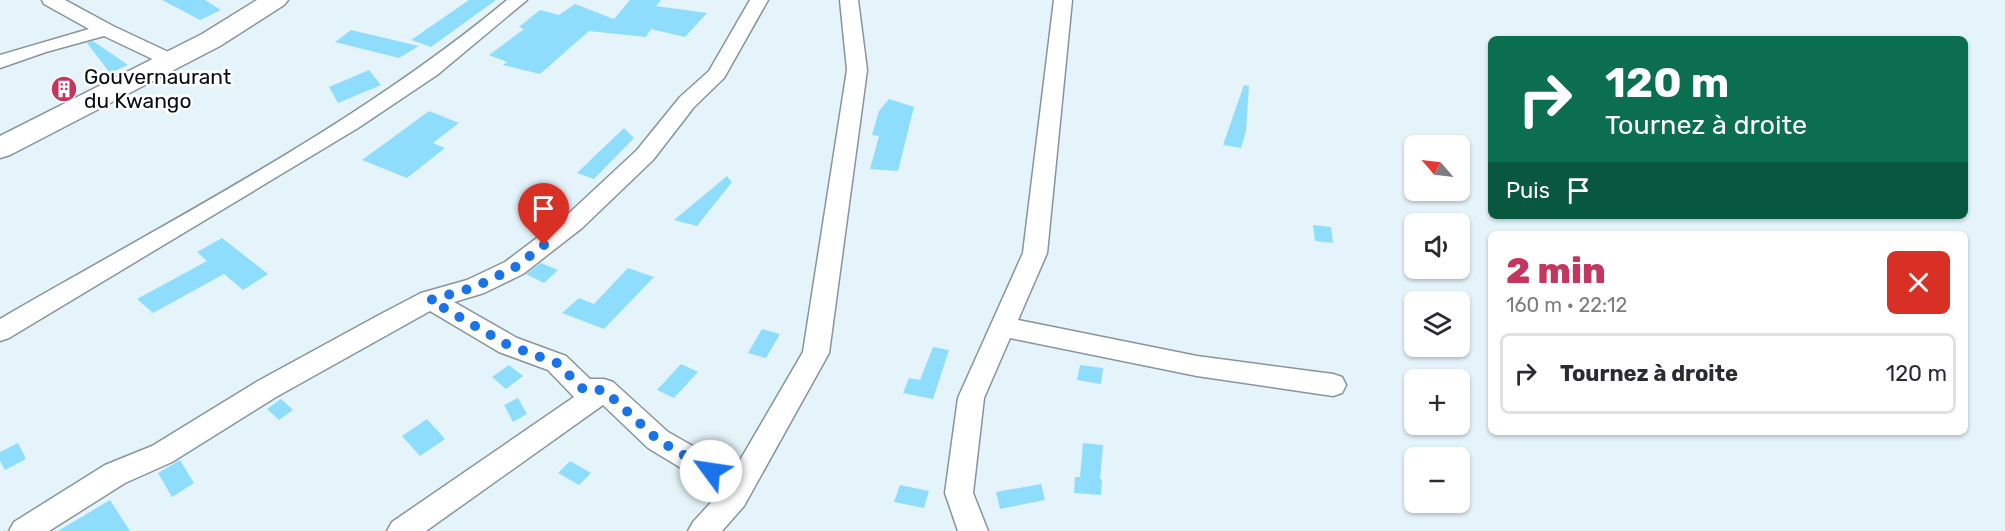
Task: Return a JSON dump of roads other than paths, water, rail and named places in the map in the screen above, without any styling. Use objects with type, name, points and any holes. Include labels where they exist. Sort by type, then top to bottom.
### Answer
[{"type":"main road","points":[[0,148],[211,40],[274,0]]},
{"type":"street","points":[[51,0],[106,30],[172,61]]},
{"type":"street","points":[[0,330],[287,161],[400,91],[518,0]]},
{"type":"street","points":[[24,531],[115,474],[162,454],[267,389],[430,300],[475,287],[514,268],[574,222],[645,154],[687,102],[717,74],[759,0]]},
{"type":"street","points":[[703,531],[734,497],[816,353],[857,70],[849,0]]},
{"type":"street","points":[[973,531],[959,493],[972,398],[1035,254],[1063,0]]},
{"type":"street","points":[[0,62],[39,48],[106,30]]},
{"type":"street","points":[[430,300],[508,345],[557,363],[584,390],[604,390],[658,440],[711,471],[734,497]]},
{"type":"street","points":[[1002,327],[1197,366],[1333,385]]},
{"type":"street","points":[[402,531],[604,390]]},
{"type":"place","name":"Gouvernaurant du Kwango","points":[[64,89]]}]
